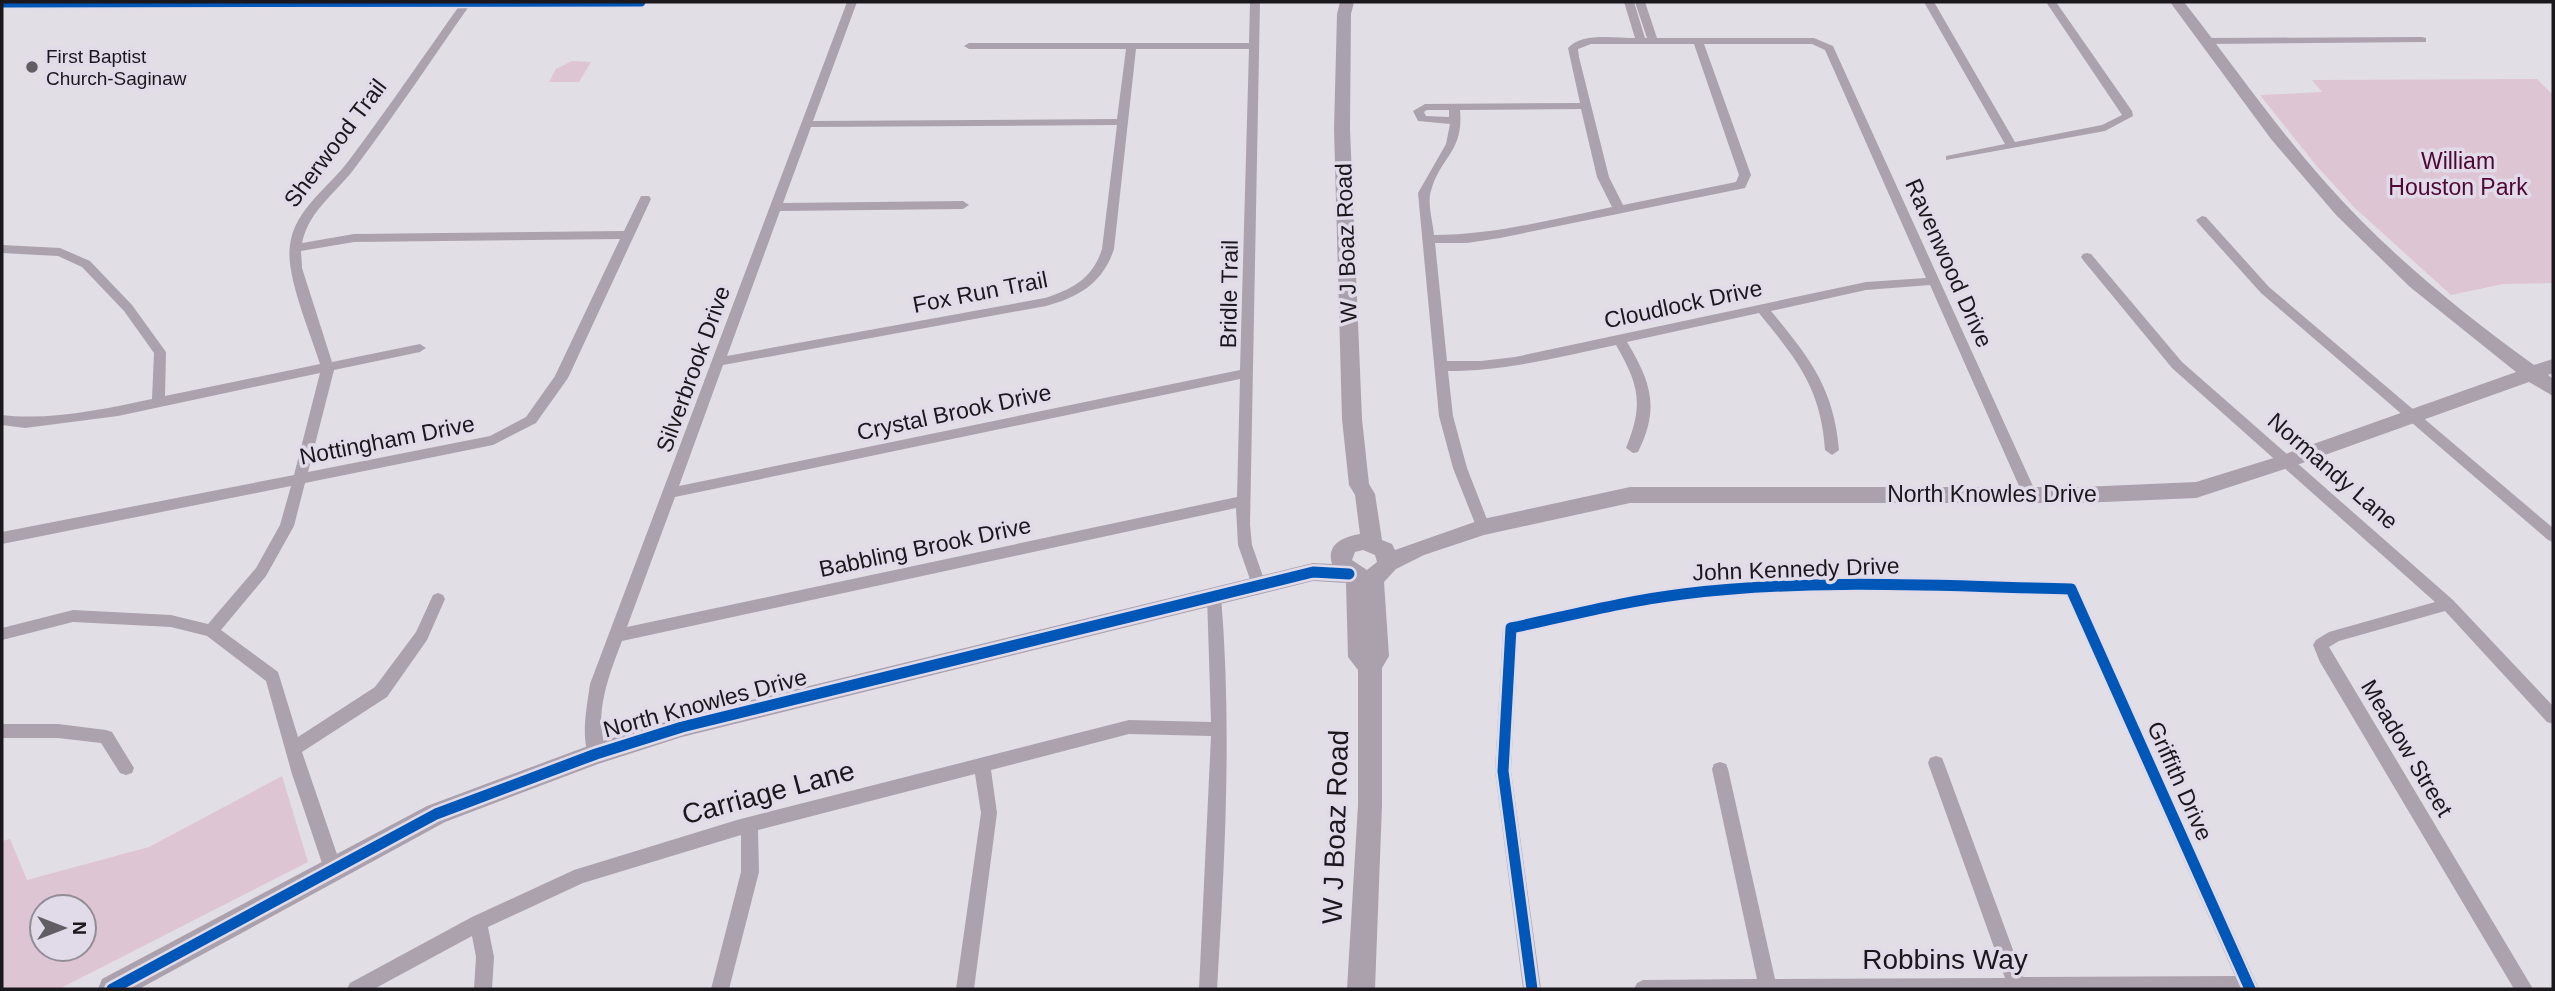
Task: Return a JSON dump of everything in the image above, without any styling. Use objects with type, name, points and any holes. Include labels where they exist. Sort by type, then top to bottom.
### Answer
[{"type":"street","name":"Sherwood Trail","points":[[328,369],[296,268],[295,248],[299,230],[310,210],[352,165],[467,2]]},
{"type":"street","points":[[2,3],[641,2]]},
{"type":"street","name":"Silverbrook Drive","points":[[596,754],[593,722],[598,684],[852,2]]},
{"type":"street","name":"Bridle Trail","points":[[1255,2],[1243,501],[1245,545],[1259,585]]},
{"type":"street","name":"W J Boaz Road","points":[[1347,2],[1344,15],[1342,129],[1352,419],[1359,485],[1365,494],[1360,657],[1370,667],[1370,805],[1361,989]]},
{"type":"street","points":[[1629,2],[1641,41]]},
{"type":"street","points":[[1640,2],[1653,41]]},
{"type":"street","points":[[1929,2],[2012,146]]},
{"type":"street","points":[[1950,159],[2105,128],[2128,116],[2051,2]]},
{"type":"street","points":[[2177,2],[2341,210],[2448,309],[2553,389]]},
{"type":"street","points":[[2207,41],[2422,40]]},
{"type":"street","points":[[1428,239],[1486,236],[1620,211],[1737,188],[1744,182],[1745,175],[1698,41],[1591,41],[1577,44],[1573,51],[1606,186],[1620,211]]},
{"type":"street","name":"Ravenwood Drive","points":[[1698,41],[1814,41],[1829,48],[2030,495]]},
{"type":"street","points":[[969,46],[1254,46]]},
{"type":"street","name":"Fox Run Trail","points":[[718,362],[1046,302],[1077,291],[1090,283],[1104,262],[1123,122],[1130,46]]},
{"type":"street","points":[[1483,527],[1451,440],[1424,193],[1432,174],[1452,147],[1455,114],[1586,106]]},
{"type":"street","points":[[806,124],[1123,122]]},
{"type":"street","name":"Nottingham Drive","points":[[2,538],[493,440],[531,420],[561,379],[645,199]]},
{"type":"street","points":[[775,207],[963,205]]},
{"type":"street","points":[[2202,220],[2265,290],[2553,536]]},
{"type":"street","points":[[295,248],[354,238],[628,235]]},
{"type":"street","points":[[2,250],[60,252],[86,264],[128,308],[160,352],[158,403]]},
{"type":"street","name":"Normandy Lane","points":[[2087,257],[2177,365],[2448,604],[2553,717]]},
{"type":"street","name":"Cloudlock Drive","points":[[1441,366],[1496,365],[1866,286],[1934,281]]},
{"type":"street","points":[[1762,309],[1811,370],[1832,425],[1832,450]]},
{"type":"street","points":[[1619,340],[1643,380],[1645,422],[1633,448]]},
{"type":"street","points":[[2,420],[25,423],[158,403],[420,348]]},
{"type":"street","name":"North Knowles Drive","points":[[112,989],[436,814],[596,754],[682,727],[1365,559],[1416,549],[1483,527],[1630,495],[2173,494],[2196,490],[2287,461],[2409,415],[2553,366]]},
{"type":"street","points":[[211,631],[261,572],[287,526],[328,369]]},
{"type":"street","name":"Crystal Brook Drive","points":[[669,493],[1248,373]]},
{"type":"street","name":"Babbling Brook Drive","points":[[615,636],[1243,501]]},
{"type":"street","name":"John Kennedy Drive","points":[[1532,989],[1503,771],[1511,628],[1681,594],[1736,589],[1877,585],[2071,589]]},
{"type":"street","name":"Griffith Drive","points":[[2071,589],[2249,987]]},
{"type":"street","points":[[1209,989],[1218,729],[1218,633],[1214,596]]},
{"type":"street","points":[[293,749],[382,692],[422,636],[438,599]]},
{"type":"street","name":"Meadow Street","points":[[2448,604],[2333,636],[2321,645],[2325,657],[2524,989]]},
{"type":"street","points":[[2,634],[73,616],[171,621],[211,631],[273,677],[293,749],[333,869]]},
{"type":"street","name":"Carriage Lane","points":[[356,989],[478,923],[580,876],[749,825],[1129,727],[1218,729]]},
{"type":"street","points":[[2,730],[58,731],[106,737],[126,768]]},
{"type":"street","points":[[1936,763],[2017,987]]},
{"type":"street","points":[[965,989],[989,813],[982,765]]},
{"type":"street","points":[[1720,769],[1768,988]]},
{"type":"street","points":[[720,989],[750,872],[749,825]]},
{"type":"street","points":[[478,923],[485,957],[483,989]]},
{"type":"street","name":"Robbins Way","points":[[1643,989],[2249,987]]},
{"type":"green space","points":[[572,61],[591,62],[579,82],[549,82],[556,69]]},
{"type":"green space","name":"William Houston Park","points":[[2537,79],[2553,95],[2553,283],[2503,284],[2451,295],[2355,208],[2315,164],[2260,95],[2322,92],[2312,80]]},
{"type":"green space","points":[[282,776],[308,862],[59,989],[2,989],[2,841],[10,839],[27,880],[149,847]]},
{"type":"cycle path","points":[[2,3],[641,2]]},
{"type":"cycle path","points":[[112,989],[436,814],[596,754],[682,727],[1313,572],[1349,574]]},
{"type":"cycle path","points":[[1532,989],[1503,771],[1511,628],[1683,594],[1780,586],[1877,584],[2071,589],[2250,989]]},
{"type":"place","name":"First Baptist Church-Saginaw","points":[[32,67]]}]
